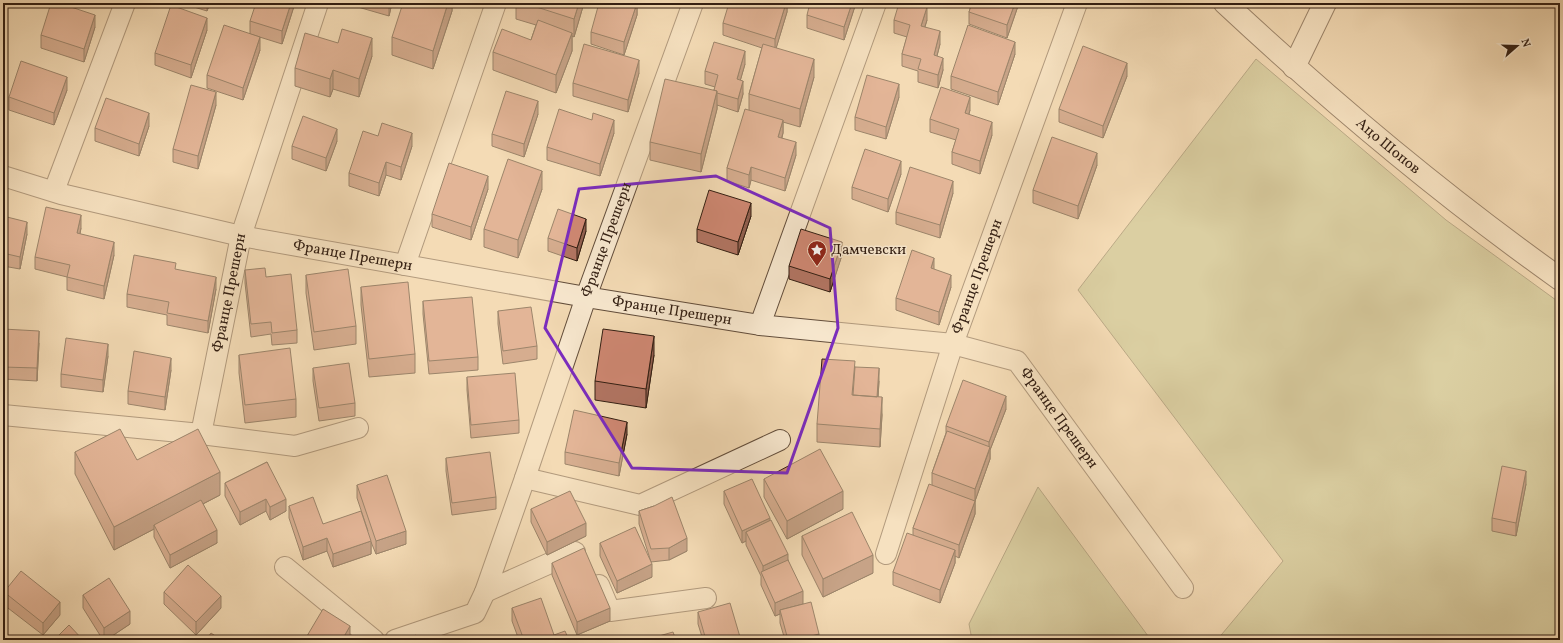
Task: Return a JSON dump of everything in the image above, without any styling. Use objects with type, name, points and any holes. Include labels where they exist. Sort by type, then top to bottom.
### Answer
[{"type":"street","points":[[54,191],[125,3]]},
{"type":"street","name":"Франце Прешерн","points":[[201,434],[241,236],[318,3]]},
{"type":"street","points":[[405,264],[496,3]]},
{"type":"street","name":"Франце Прешерн","points":[[395,640],[475,613],[485,592],[586,297],[693,3]]},
{"type":"street","points":[[760,325],[876,3]]},
{"type":"street","name":"Франце Прешерн","points":[[886,554],[953,344],[1077,3]]},
{"type":"street","name":"Ацо Шопов","points":[[1225,3],[1294,67],[1357,122],[1514,246],[1560,279]]},
{"type":"street","points":[[1294,67],[1324,3]]},
{"type":"street","name":"Францe Прешерн","points":[[3,176],[54,191],[241,236],[586,297],[760,325],[953,344],[1016,361],[1183,588]]},
{"type":"street","points":[[3,415],[201,434],[295,446],[358,428]]},
{"type":"street","points":[[525,478],[640,505],[780,440]]},
{"type":"street","points":[[485,592],[583,549],[610,611],[706,598]]},
{"type":"street","points":[[285,567],[374,640]]},
{"type":"highlighted area","points":[[716,176],[830,228],[838,328],[787,473],[632,468],[545,328],[579,189]]},
{"type":"green space","points":[[1256,59],[1446,220],[1560,303],[1560,640],[1217,640],[1283,561],[1078,290]]},
{"type":"green space","points":[[1038,487],[1151,640],[972,640],[969,624]]},
{"type":"building","points":[[51,3],[59,3],[95,15],[84,49],[41,35]]},
{"type":"building","points":[[256,3],[291,3],[282,31],[250,21]]},
{"type":"building","points":[[403,3],[448,3],[433,51],[392,37]]},
{"type":"building","points":[[524,3],[579,3],[574,19]]},
{"type":"building","points":[[599,3],[637,3],[624,42],[591,32]]},
{"type":"building","points":[[729,3],[786,3],[775,39],[723,23]]},
{"type":"building","points":[[810,3],[852,3],[844,27],[807,15]]},
{"type":"building","points":[[899,3],[912,3],[927,7],[921,26],[940,31],[934,55],[943,58],[938,75],[918,69],[921,59],[902,54],[910,25],[894,20]]},
{"type":"building","points":[[972,3],[1015,3],[1007,25],[969,12]]},
{"type":"building","points":[[171,5],[207,18],[191,65],[155,53]]},
{"type":"building","points":[[538,20],[572,33],[556,75],[493,52],[502,29],[531,40]]},
{"type":"building","points":[[224,25],[260,37],[243,88],[207,75]]},
{"type":"building","points":[[968,25],[1015,42],[998,92],[951,76]]},
{"type":"building","points":[[342,29],[372,38],[359,79],[333,70],[330,79],[295,68],[305,33],[338,43]]},
{"type":"building","points":[[714,42],[745,51],[737,79],[743,81],[738,99],[717,93],[717,91],[714,90],[718,75],[705,71]]},
{"type":"building","points":[[584,44],[639,60],[628,100],[573,83]]},
{"type":"building","points":[[763,44],[814,59],[800,109],[749,94]]},
{"type":"building","points":[[1083,46],[1127,63],[1103,126],[1059,109]]},
{"type":"building","points":[[21,61],[67,77],[54,113],[9,97]]},
{"type":"building","points":[[867,75],[899,84],[886,127],[855,117]]},
{"type":"building","points":[[665,79],[717,91],[701,154],[650,142]]},
{"type":"building","points":[[191,85],[216,92],[198,156],[173,149]]},
{"type":"building","points":[[941,87],[970,97],[965,113],[992,122],[980,161],[952,152],[959,129],[930,119]]},
{"type":"building","points":[[506,91],[538,101],[524,144],[492,134]]},
{"type":"building","points":[[106,98],[149,113],[139,144],[95,128]]},
{"type":"building","points":[[559,109],[592,120],[593,113],[614,120],[600,164],[547,147]]},
{"type":"building","points":[[745,109],[783,120],[778,137],[796,142],[785,178],[751,167],[749,175],[727,168]]},
{"type":"building","points":[[303,116],[337,129],[326,158],[292,146]]},
{"type":"building","points":[[382,123],[412,133],[401,167],[386,162],[379,183],[349,173],[363,131],[378,136]]},
{"type":"building","points":[[1052,137],[1097,153],[1078,206],[1033,190]]},
{"type":"building","points":[[865,149],[901,161],[888,199],[852,187]]},
{"type":"building","points":[[508,159],[542,171],[518,240],[484,229]]},
{"type":"building","points":[[449,163],[488,176],[471,227],[432,214]]},
{"type":"building","points":[[910,167],[953,181],[940,225],[896,212]]},
{"type":"building","points":[[709,190],[751,203],[738,242],[697,229]]},
{"type":"building","points":[[46,207],[81,215],[77,233],[114,242],[104,286],[67,277],[70,265],[35,257]]},
{"type":"building","points":[[558,209],[586,219],[577,248],[548,238]]},
{"type":"building","points":[[3,216],[27,222],[20,257],[3,253]]},
{"type":"building","points":[[801,229],[842,242],[830,279],[789,266]]},
{"type":"building","points":[[912,250],[934,258],[931,268],[951,275],[939,312],[896,298]]},
{"type":"building","points":[[134,255],[176,263],[175,269],[216,277],[208,321],[167,313],[169,302],[127,294]]},
{"type":"building","points":[[265,268],[266,277],[291,274],[297,330],[272,333],[271,322],[251,324],[245,270]]},
{"type":"building","points":[[348,269],[356,326],[314,332],[306,275]]},
{"type":"building","points":[[408,282],[415,354],[369,359],[361,287]]},
{"type":"building","points":[[472,297],[478,357],[429,361],[423,301]]},
{"type":"building","points":[[531,307],[537,346],[503,351],[498,311]]},
{"type":"building","points":[[3,329],[39,331],[37,368],[3,367]]},
{"type":"building","points":[[603,329],[654,336],[646,389],[595,381]]},
{"type":"building","points":[[66,338],[108,344],[103,380],[61,374]]},
{"type":"building","points":[[290,348],[296,399],[245,405],[239,355]]},
{"type":"building","points":[[134,351],[171,358],[165,397],[128,391]]},
{"type":"building","points":[[822,359],[855,361],[852,395],[882,397],[880,429],[817,424]]},
{"type":"building","points":[[349,363],[355,403],[319,408],[313,368]]},
{"type":"building","points":[[855,367],[879,368],[877,397],[853,395]]},
{"type":"building","points":[[515,373],[519,420],[471,425],[467,377]]},
{"type":"building","points":[[963,380],[1006,396],[989,442],[946,426]]},
{"type":"building","points":[[574,410],[627,422],[619,463],[565,452]]},
{"type":"building","points":[[120,429],[137,460],[198,429],[220,472],[114,527],[75,452]]},
{"type":"building","points":[[947,431],[990,447],[975,489],[932,473]]},
{"type":"building","points":[[820,449],[843,491],[787,521],[764,479]]},
{"type":"building","points":[[490,452],[496,497],[452,503],[446,458]]},
{"type":"building","points":[[267,462],[286,499],[270,507],[266,499],[240,512],[225,483]]},
{"type":"building","points":[[1502,466],[1526,471],[1516,523],[1492,518]]},
{"type":"building","points":[[387,475],[406,531],[376,541],[357,485]]},
{"type":"building","points":[[752,479],[770,518],[742,531],[724,491]]},
{"type":"building","points":[[929,484],[975,501],[959,545],[913,528]]},
{"type":"building","points":[[570,491],[586,523],[547,542],[531,509]]},
{"type":"building","points":[[313,497],[323,524],[361,511],[371,541],[333,554],[327,538],[303,547],[289,506]]},
{"type":"building","points":[[672,497],[687,538],[669,548],[651,549],[639,511],[654,506]]},
{"type":"building","points":[[201,500],[217,530],[170,555],[154,525]]},
{"type":"building","points":[[852,512],[873,555],[823,579],[802,536]]},
{"type":"building","points":[[771,520],[788,554],[763,566],[746,532]]},
{"type":"building","points":[[635,527],[652,564],[617,581],[600,543]]},
{"type":"building","points":[[907,533],[955,550],[940,590],[893,572]]},
{"type":"building","points":[[584,548],[610,608],[577,622],[552,563]]},
{"type":"building","points":[[788,560],[803,591],[775,603],[761,572]]},
{"type":"building","points":[[188,565],[221,596],[196,622],[164,592]]},
{"type":"building","points":[[21,571],[60,602],[43,623],[4,592]]},
{"type":"building","points":[[109,578],[130,611],[104,628],[83,595]]},
{"type":"building","points":[[541,598],[554,635],[565,631],[569,640],[524,640],[512,608]]},
{"type":"building","points":[[811,602],[819,634],[796,640],[788,640],[780,610]]},
{"type":"building","points":[[730,603],[740,637],[730,640],[706,640],[698,612]]},
{"type":"building","points":[[323,609],[350,626],[342,640],[313,640],[307,636]]},
{"type":"building","points":[[69,625],[83,640],[54,640]]},
{"type":"building","points":[[673,632],[676,640],[645,640]]},
{"type":"building","points":[[211,633],[221,640],[206,640]]},
{"type":"building","points":[[416,635],[419,640],[408,640]]},
{"type":"place","name":"Дамчевски","points":[[817,267]]}]
